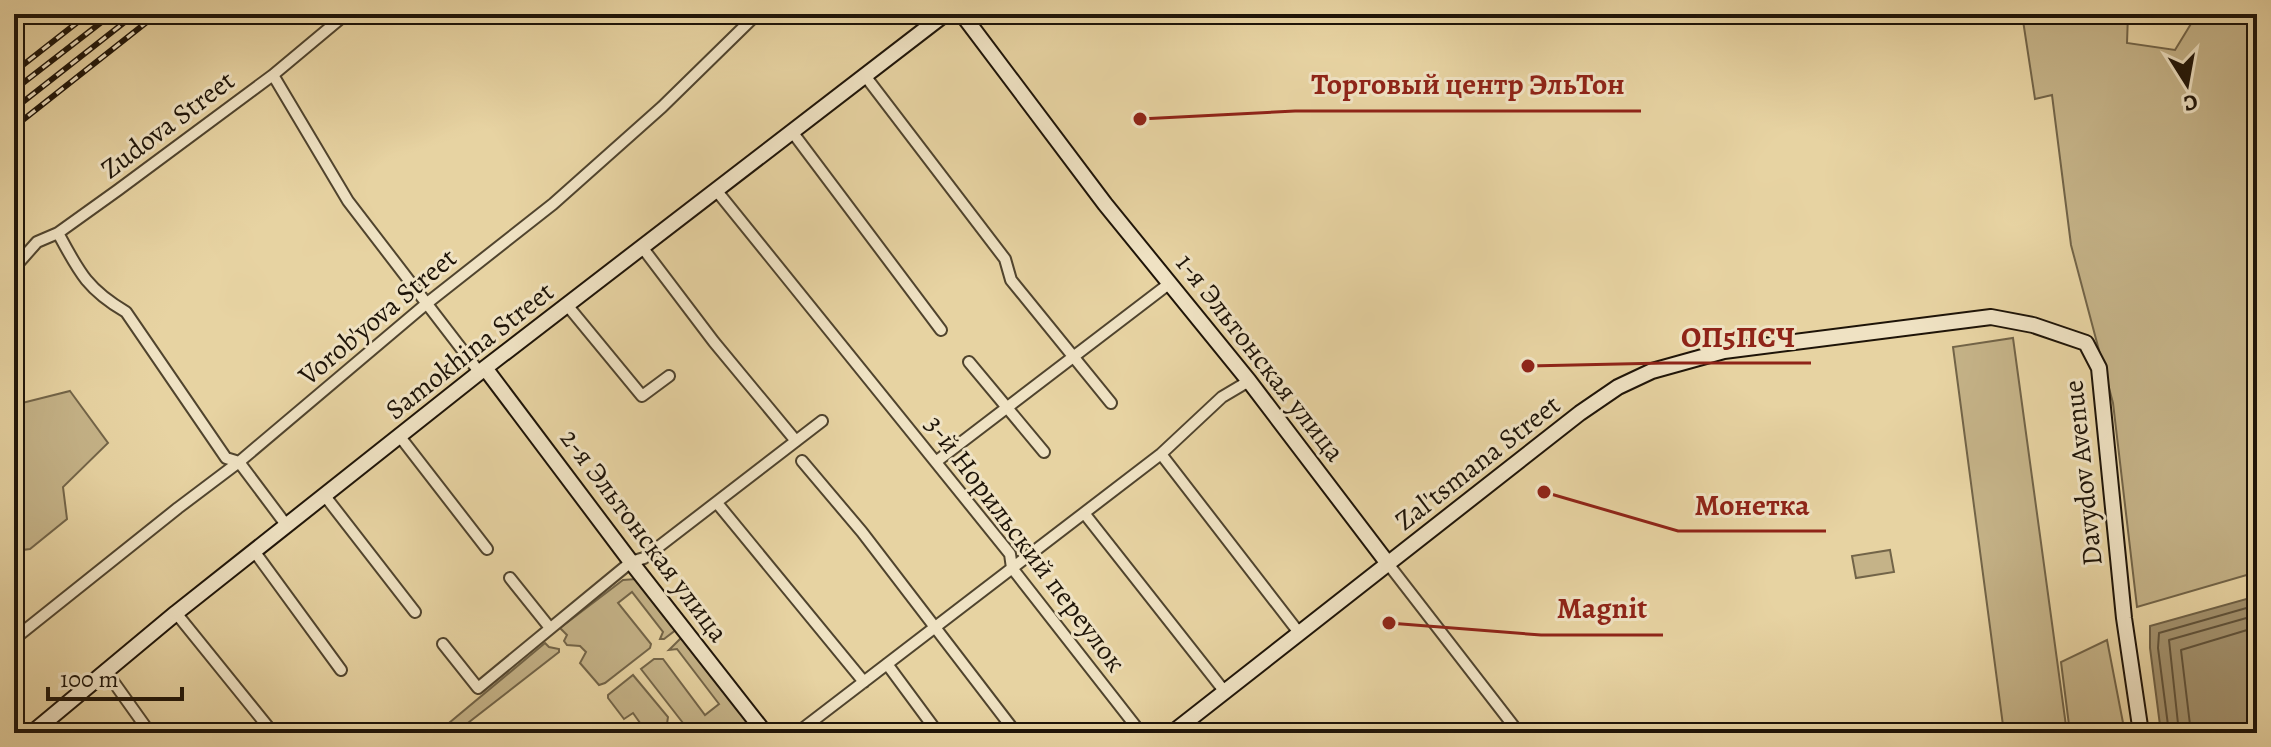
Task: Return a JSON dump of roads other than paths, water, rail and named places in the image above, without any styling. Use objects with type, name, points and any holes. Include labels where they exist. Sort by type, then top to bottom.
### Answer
[{"type":"street","points":[[14,19],[20,14]]},
{"type":"street","name":"Zudova Street","points":[[14,268],[37,242],[58,233],[273,75],[346,14]]},
{"type":"street","name":"Vorob'yova Street","points":[[14,639],[239,462],[426,304],[553,204],[662,107],[757,14]]},
{"type":"street","name":"Samokhina Street","points":[[32,733],[105,670],[482,371],[945,14]]},
{"type":"street","name":"1-я Эльтонская улица","points":[[962,14],[1105,204],[1249,381],[1519,733]]},
{"type":"street","points":[[273,75],[348,201],[426,304],[482,371]]},
{"type":"street","points":[[866,77],[1005,259],[1011,280],[1111,403]]},
{"type":"street","points":[[793,133],[941,330]]},
{"type":"street","name":"3-й Норильский переулок","points":[[716,190],[1010,554],[1012,568],[1141,733]]},
{"type":"street","points":[[58,233],[80,274],[101,297],[126,312],[226,458],[239,462],[287,526]]},
{"type":"street","points":[[642,247],[714,342],[796,441]]},
{"type":"street","points":[[937,461],[1170,283]]},
{"type":"street","points":[[567,305],[642,396],[669,376]]},
{"type":"street","name":"Davydov Avenue","points":[[1909,329],[1991,317],[2033,325],[2086,343],[2099,368],[2124,618],[2141,733]]},
{"type":"street","name":"Zal'tsmana Street","points":[[1172,733],[1580,413],[1618,387],[1652,371],[1724,351],[1909,329]]},
{"type":"street","points":[[969,362],[1044,452]]},
{"type":"street","name":"2-я Эльтонская улица","points":[[482,371],[765,733]]},
{"type":"street","points":[[797,733],[1161,454],[1222,397],[1249,381]]},
{"type":"street","points":[[443,644],[478,688],[631,562],[644,558],[822,421]]},
{"type":"street","points":[[401,438],[487,549]]},
{"type":"street","points":[[1161,454],[1300,634]]},
{"type":"street","points":[[802,461],[936,626],[1016,733]]},
{"type":"street","points":[[325,496],[415,612]]},
{"type":"street","points":[[717,503],[864,682]]},
{"type":"street","points":[[1084,513],[1225,692]]},
{"type":"street","points":[[254,551],[341,670]]},
{"type":"street","points":[[510,578],[550,628]]},
{"type":"street","points":[[176,613],[273,733]]},
{"type":"street","points":[[887,664],[938,733]]},
{"type":"street","points":[[105,670],[150,733]]},
{"type":"water","points":[[2257,596],[2257,733],[2161,733],[2150,626]]},
{"type":"railway","points":[[14,72],[88,14]]},
{"type":"railway","points":[[14,90],[112,14]]},
{"type":"railway","points":[[14,109],[135,14]]},
{"type":"railway","points":[[14,127],[157,14]]},
{"type":"place","name":"Торговый центр ЭльТон","points":[[1140,119]]},
{"type":"place","name":"ОП5ПСЧ","points":[[1528,366]]},
{"type":"place","name":"Монетка","points":[[1544,492]]},
{"type":"place","name":"Magnit","points":[[1389,623]]}]
